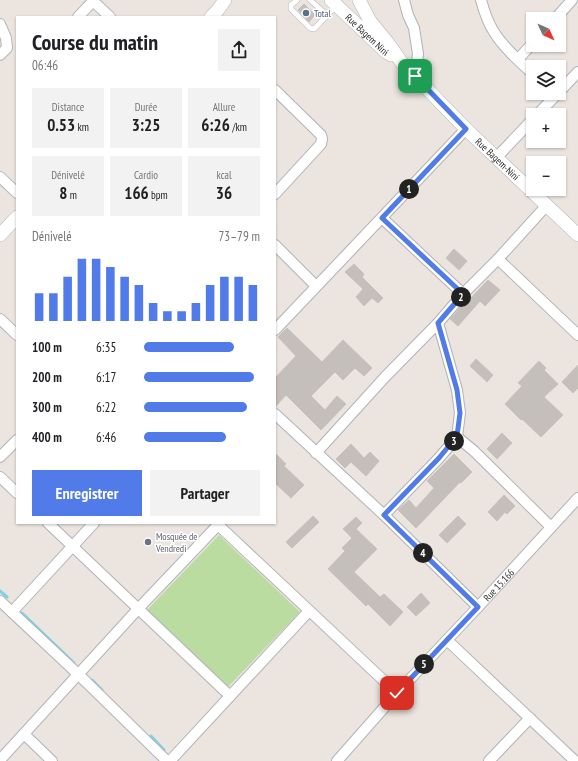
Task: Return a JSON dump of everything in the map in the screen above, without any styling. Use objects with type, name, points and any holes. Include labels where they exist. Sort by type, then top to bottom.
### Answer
[{"type":"street","points":[[79,16],[93,0],[109,16]]},
{"type":"street","points":[[218,9],[235,0]]},
{"type":"street","name":"Rue Bagem Nini","points":[[359,0],[370,20],[402,63]]},
{"type":"street","points":[[404,0],[408,15],[414,28],[418,54],[415,76]]},
{"type":"street","points":[[481,0],[494,32],[512,54],[526,67]]},
{"type":"street","points":[[561,12],[572,0]]},
{"type":"street","name":"Rue Bagem Nini","points":[[334,3],[386,52],[402,63]]},
{"type":"street","points":[[0,24],[6,38],[7,48],[0,55]]},
{"type":"street","points":[[518,59],[526,50]]},
{"type":"street","name":"Rue Bagem-Nini","points":[[402,63],[466,129],[578,235]]},
{"type":"street","points":[[566,83],[578,72]]},
{"type":"street","points":[[276,91],[321,135],[322,139],[321,144],[276,193]]},
{"type":"street","points":[[543,108],[550,100]]},
{"type":"street","points":[[496,157],[526,126]]},
{"type":"street","points":[[276,329],[466,129]]},
{"type":"street","points":[[0,177],[16,192]]},
{"type":"street","points":[[316,453],[385,377],[438,323],[463,294],[498,259],[547,205]]},
{"type":"street","points":[[0,235],[16,218]]},
{"type":"street","points":[[382,218],[463,294]]},
{"type":"street","points":[[276,246],[316,286]]},
{"type":"street","points":[[498,259],[578,335]]},
{"type":"street","points":[[0,319],[16,334]]},
{"type":"street","points":[[384,515],[439,458],[457,436],[460,413],[457,390],[438,323]]},
{"type":"street","points":[[276,415],[384,515],[478,607]]},
{"type":"street","points":[[457,436],[551,526]]},
{"type":"street","points":[[0,457],[16,441]]},
{"type":"street","points":[[0,477],[16,492]]},
{"type":"street","name":"Rue 15.166","points":[[337,761],[397,693],[448,640],[578,498]]},
{"type":"street","points":[[49,524],[230,696]]},
{"type":"street","points":[[12,612],[93,524]]},
{"type":"street","points":[[0,760],[217,524],[397,693]]},
{"type":"street","points":[[0,601],[79,675],[167,761]]},
{"type":"street","points":[[170,761],[309,611]]},
{"type":"street","points":[[448,640],[575,761]]},
{"type":"street","points":[[489,761],[530,718]]},
{"type":"street","points":[[24,734],[52,761]]},
{"type":"lane","points":[[297,0],[291,5],[291,9],[310,28],[314,29],[327,15],[334,3]]},
{"type":"lane","points":[[310,0],[327,15]]},
{"type":"green space","points":[[219,535],[300,612],[225,690],[144,613]]},
{"type":"building","points":[[304,4],[315,15],[309,22],[298,10]]},
{"type":"building","points":[[454,249],[467,261],[459,270],[446,258]]},
{"type":"building","points":[[354,264],[364,274],[362,277],[383,298],[378,303],[372,298],[364,306],[356,297],[363,289],[345,272]]},
{"type":"building","points":[[488,280],[500,290],[485,306],[480,301],[458,326],[450,319]]},
{"type":"building","points":[[287,328],[322,362],[343,340],[372,368],[364,376],[355,368],[343,380],[335,372],[311,396],[325,410],[337,396],[346,404],[321,430],[286,395],[276,406],[276,377],[296,356],[278,337]]},
{"type":"building","points":[[476,359],[493,375],[487,382],[470,366]]},
{"type":"building","points":[[539,361],[546,368],[544,370],[558,384],[544,397],[563,415],[541,437],[505,404],[522,386],[518,383]]},
{"type":"building","points":[[578,365],[578,388],[573,393],[562,382]]},
{"type":"building","points":[[502,433],[512,443],[497,459],[487,449]]},
{"type":"building","points":[[351,444],[364,458],[370,452],[379,461],[366,476],[351,462],[345,468],[336,459]]},
{"type":"building","points":[[276,454],[286,464],[284,466],[304,485],[291,498],[276,484]]},
{"type":"building","points":[[454,454],[472,472],[461,483],[460,482],[416,528],[398,510],[409,500],[416,508],[434,488],[427,481]]},
{"type":"building","points":[[504,495],[515,506],[507,514],[505,512],[497,521],[488,512]]},
{"type":"building","points":[[313,516],[319,522],[292,548],[286,542]]},
{"type":"building","points":[[458,516],[466,524],[447,543],[439,535]]},
{"type":"building","points":[[356,517],[362,523],[356,529],[377,549],[354,572],[380,597],[384,594],[403,612],[390,626],[368,604],[366,606],[328,569],[345,551],[342,548],[352,538],[343,529]]},
{"type":"building","points":[[421,593],[430,603],[416,616],[407,607]]},
{"type":"waterway","points":[[0,591],[7,597]]},
{"type":"waterway","points":[[22,613],[74,663]]},
{"type":"waterway","points":[[92,680],[102,690]]},
{"type":"waterway","points":[[151,736],[164,750]]},
{"type":"place","name":"Total","points":[[306,13]]},
{"type":"place","name":"Mosquée de Vendredi","points":[[148,542]]},
{"type":"route","points":[[397,693],[478,607],[384,515],[439,458],[457,436],[460,413],[457,390],[438,323],[463,294],[382,218],[466,129],[415,76]]}]
